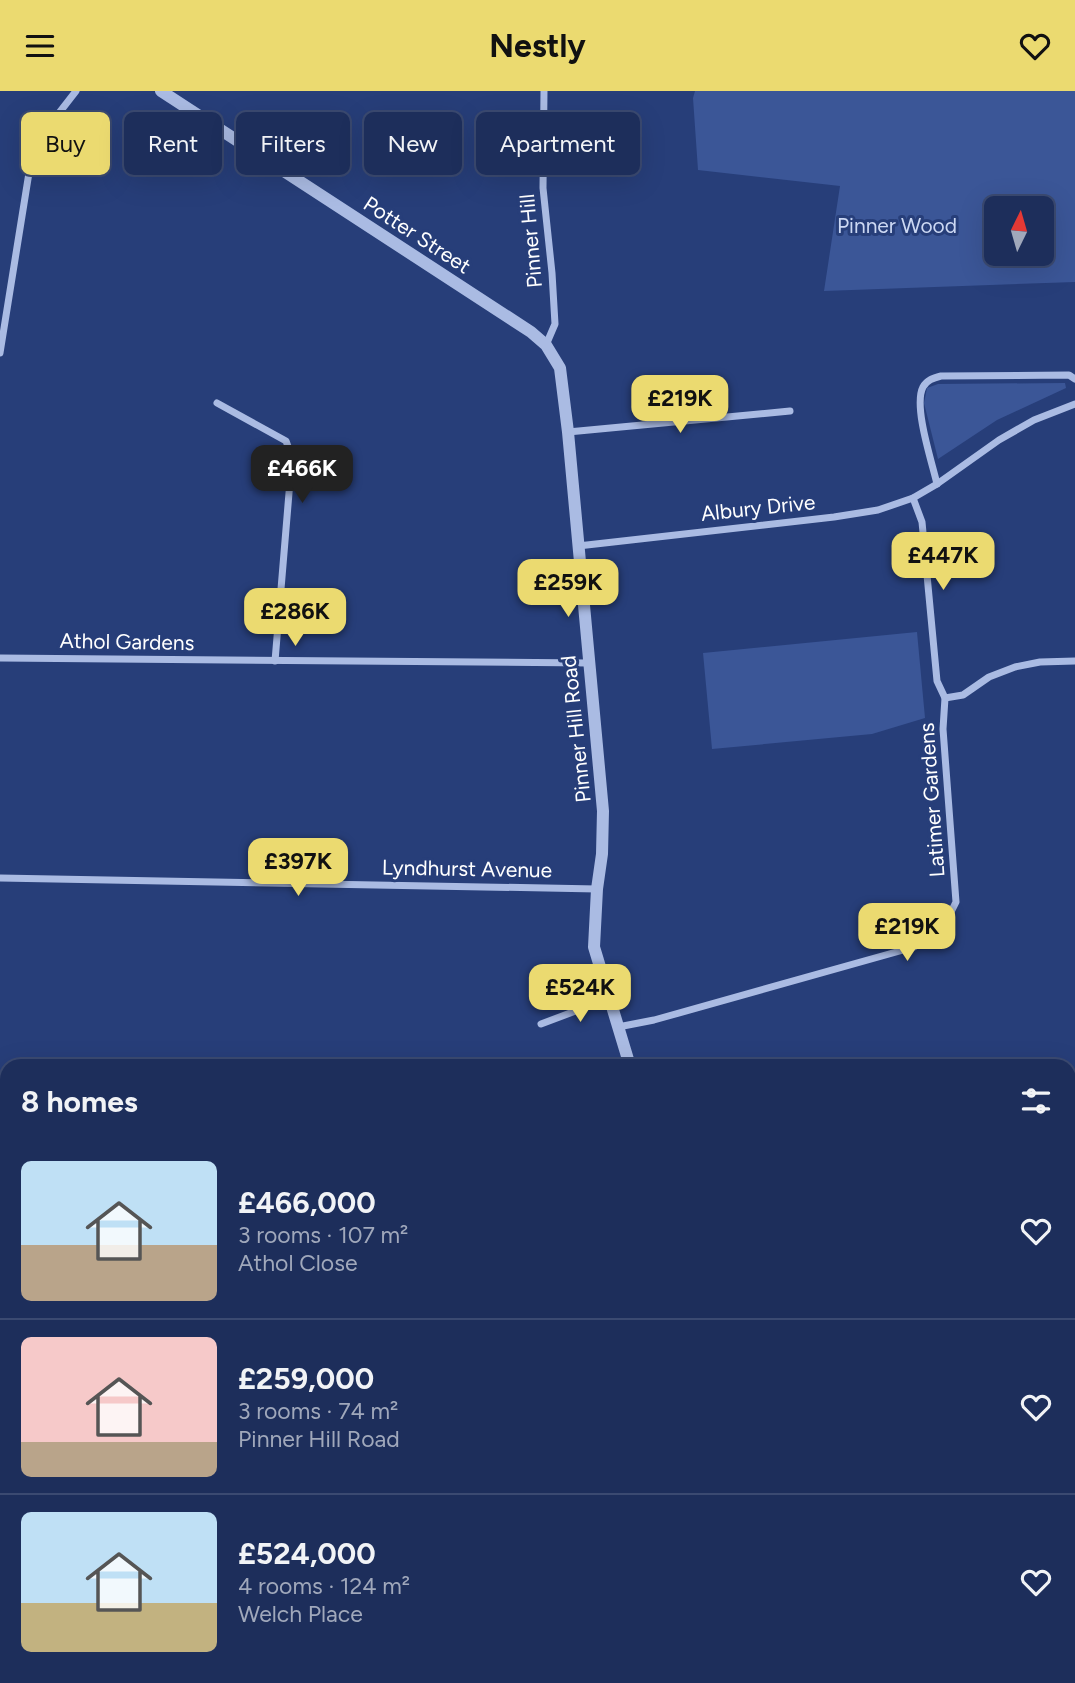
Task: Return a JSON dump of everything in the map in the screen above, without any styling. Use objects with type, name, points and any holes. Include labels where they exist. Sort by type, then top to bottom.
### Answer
[{"type":"street","points":[[0,353],[32,154],[38,140],[76,91]]},
{"type":"street","name":"Potter Street","points":[[160,91],[531,332],[546,345]]},
{"type":"street","name":"Pinner Hill","points":[[544,91],[543,188],[555,324],[546,345]]},
{"type":"street","name":"Pinner Hill Road","points":[[546,345],[560,368],[568,432],[603,811],[594,947],[629,1059]]},
{"type":"street","points":[[937,484],[919,406],[923,386],[931,378],[1069,375],[1075,379]]},
{"type":"street","points":[[217,403],[286,441],[292,457],[275,661]]},
{"type":"street","name":"Albury Drive","points":[[578,546],[878,510],[913,498],[999,440],[1034,420],[1075,404]]},
{"type":"street","points":[[568,432],[790,411]]},
{"type":"street","name":"Latimer Gardens","points":[[618,1027],[654,1020],[914,947],[942,930],[956,902],[943,729],[945,698],[937,681],[922,522],[913,498]]},
{"type":"street","name":"Athol Gardens","points":[[0,658],[589,663]]},
{"type":"street","points":[[945,698],[963,695],[989,677],[1015,667],[1040,662],[1075,661]]},
{"type":"street","name":"Lyndhurst Avenue","points":[[0,879],[597,889]]},
{"type":"street","points":[[541,1024],[610,998]]},
{"type":"green space","name":"Pinner Wood","points":[[695,91],[1075,91],[1075,282],[824,291],[840,186],[698,170],[693,98]]},
{"type":"green space","points":[[1065,383],[1066,388],[997,420],[938,459],[924,403],[927,388],[938,384]]},
{"type":"green space","points":[[917,632],[925,718],[872,734],[712,749],[703,653]]}]
